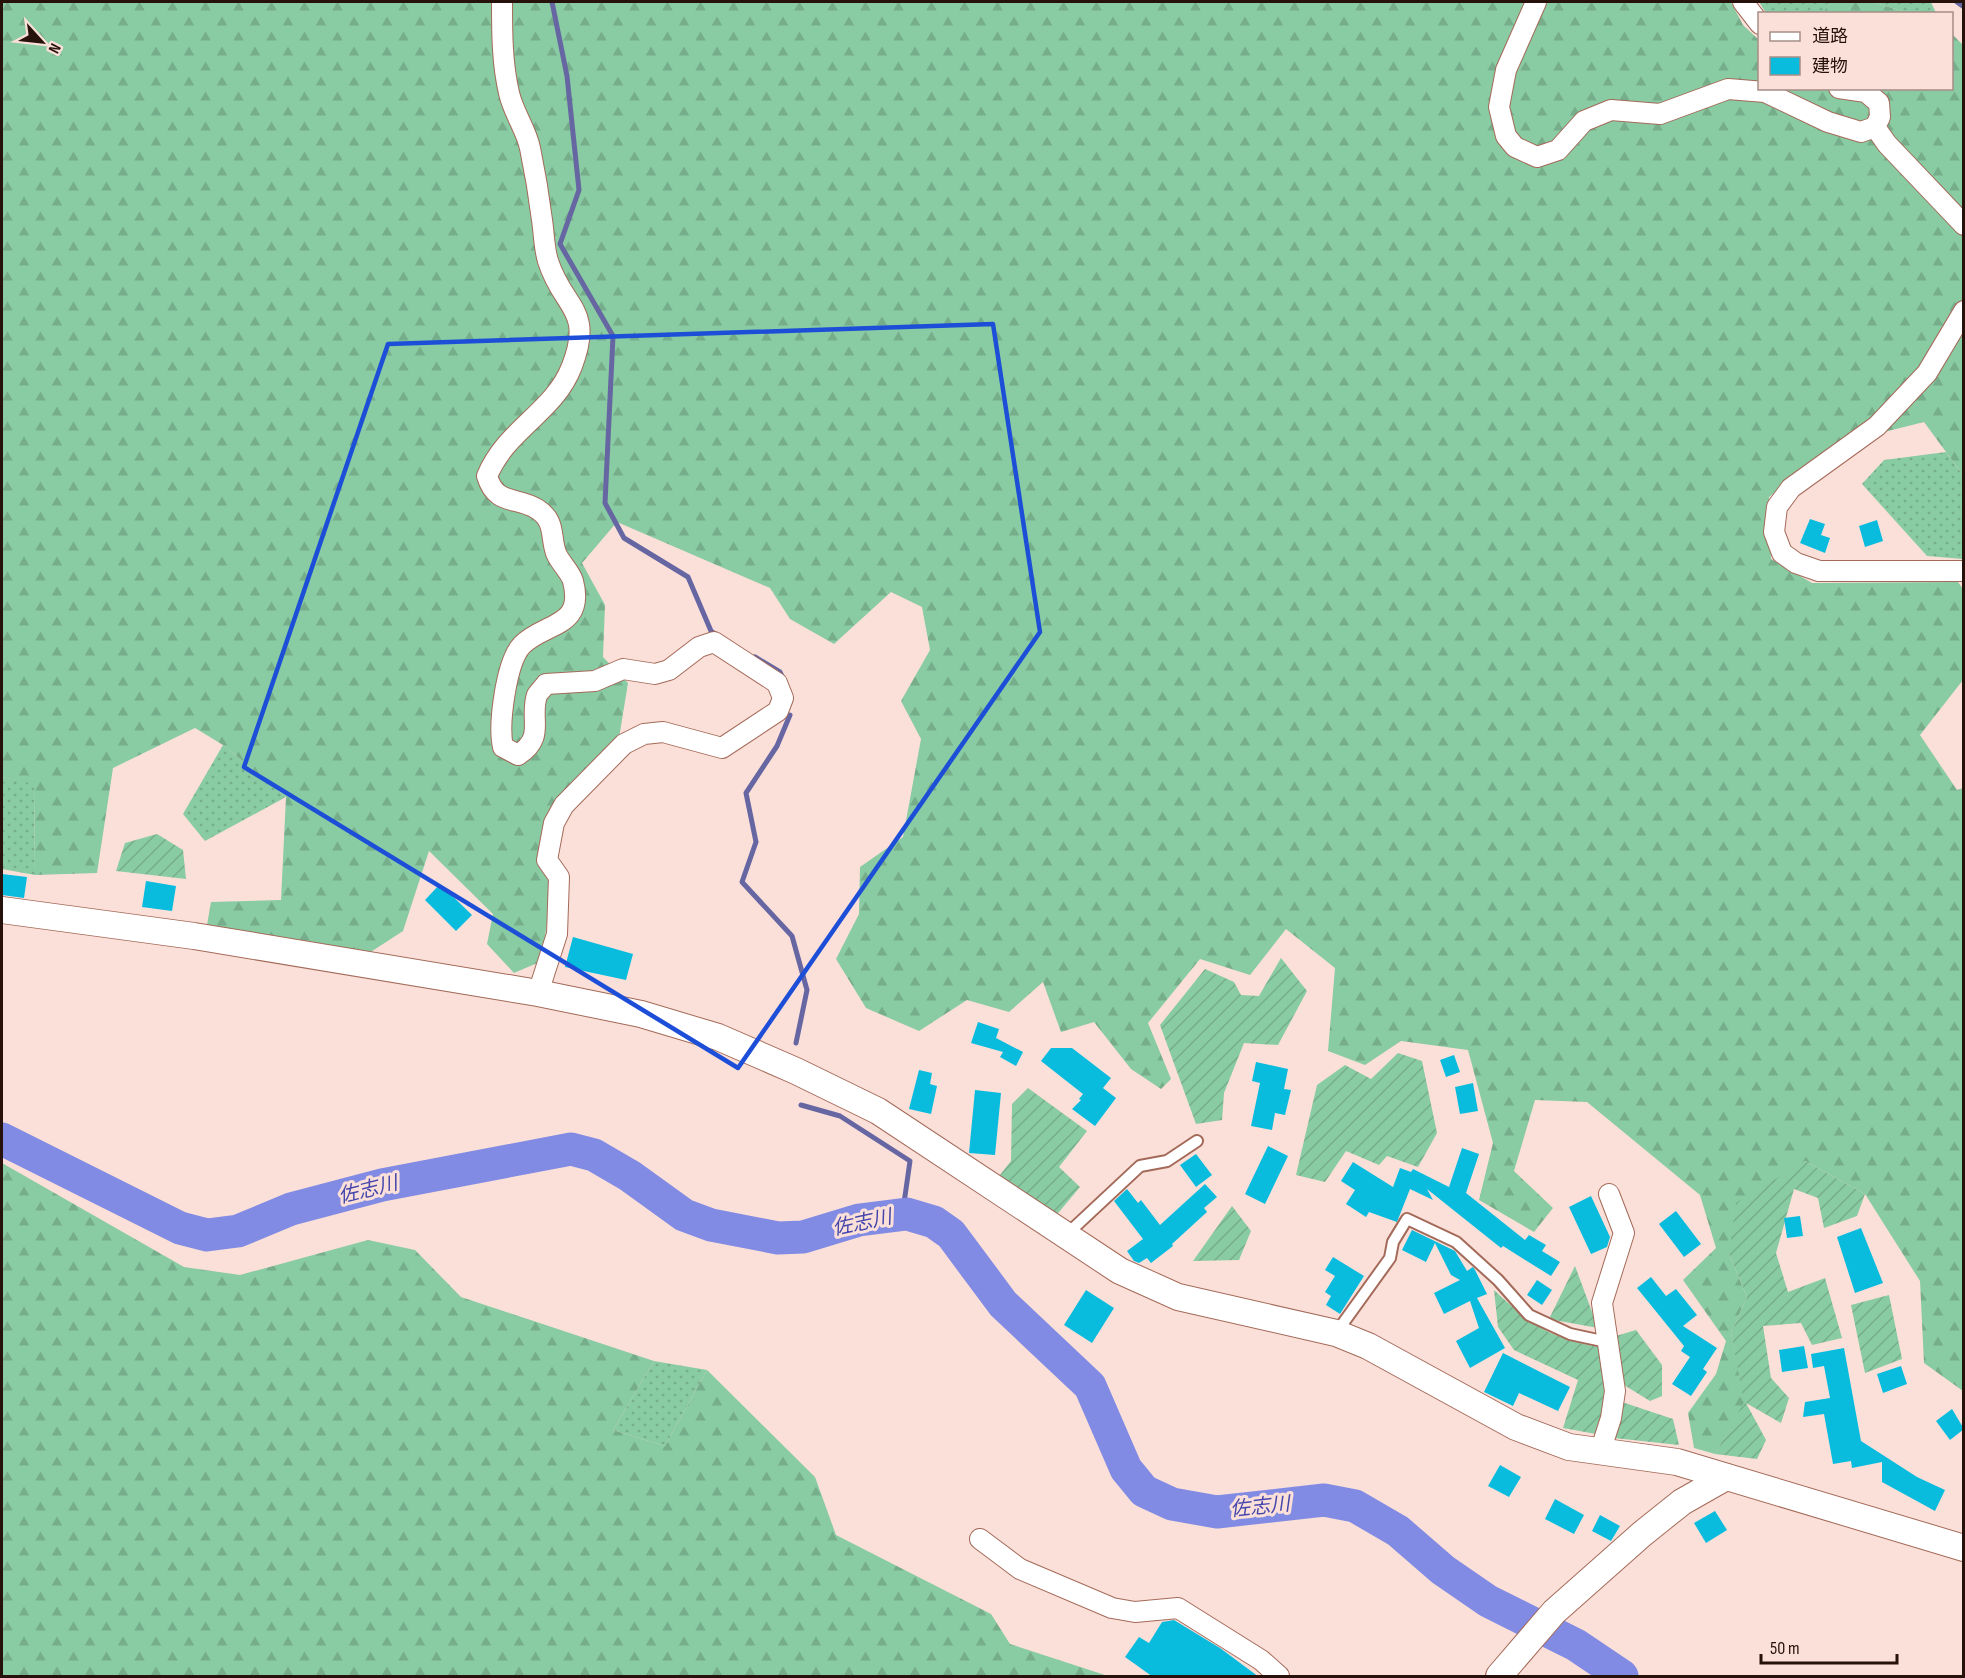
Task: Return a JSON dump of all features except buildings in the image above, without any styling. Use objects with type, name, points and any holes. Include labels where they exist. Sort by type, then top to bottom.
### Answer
[{"type":"street","points":[[502,2],[502,36],[509,94],[529,144],[548,259],[556,282],[577,314],[582,331],[572,366],[557,396],[507,441],[494,460],[487,476],[491,489],[501,497],[537,509],[551,523],[556,554],[573,579],[575,600],[567,619],[523,644],[513,657],[499,731],[503,747],[518,755],[528,748],[536,731],[537,695],[546,684],[595,681],[623,669],[655,674],[669,670],[699,647],[714,642],[777,683],[783,698],[778,711],[722,748],[663,732],[644,734],[624,744],[564,806],[554,823],[547,860],[559,877],[556,934],[538,993]]},
{"type":"street","points":[[1536,2],[1506,70],[1499,107],[1506,136],[1515,147],[1536,157],[1558,150],[1584,120],[1611,110],[1660,114],[1728,89],[1765,92],[1828,122],[1861,132],[1875,128],[1880,117],[1880,103],[1866,92],[1852,90]]},
{"type":"street","points":[[1743,2],[1758,21]]},
{"type":"street","points":[[1875,128],[1887,144],[1964,225]]},
{"type":"street","points":[[1964,311],[1927,373],[1877,426],[1791,488],[1777,507],[1774,532],[1782,553],[1796,563],[1819,571],[1964,571]]},
{"type":"street","points":[[2,910],[194,936],[538,993],[640,1014],[718,1037],[796,1071],[879,1112],[1120,1271],[1178,1297],[1336,1333],[1368,1346],[1516,1427],[1569,1448],[1677,1462],[1964,1548]]},
{"type":"street","points":[[1600,1452],[1611,1418],[1615,1391],[1602,1303],[1624,1233],[1609,1194]]},
{"type":"street","points":[[1499,1677],[1554,1612],[1682,1502],[1726,1477]]},
{"type":"street","points":[[980,1539],[1020,1569],[1112,1608],[1135,1612],[1178,1608],[1261,1660],[1279,1677]]},
{"type":"lane","points":[[1065,1236],[1140,1166],[1167,1161],[1197,1141]]},
{"type":"lane","points":[[1336,1333],[1390,1258],[1393,1242],[1407,1219],[1456,1242],[1498,1280],[1529,1315],[1570,1334],[1607,1342]]},
{"type":"highlighted area","points":[[993,324],[1040,632],[738,1068],[244,767],[388,344]]},
{"type":"green space","points":[[2,2],[1731,2],[1743,25],[1758,39],[1758,90],[1953,90],[1953,35],[1964,46],[1963,475],[1924,422],[1836,444],[1769,497],[1771,559],[1812,583],[1958,582],[1963,589],[1963,680],[1920,735],[1957,790],[1963,788],[1963,1391],[1924,1363],[1920,1281],[1865,1194],[1805,1161],[1729,1254],[1747,1297],[1731,1333],[1745,1402],[1715,1454],[1694,1448],[1688,1413],[1716,1374],[1726,1341],[1683,1280],[1716,1248],[1700,1195],[1587,1102],[1535,1100],[1514,1171],[1553,1208],[1534,1232],[1479,1200],[1493,1143],[1468,1050],[1401,1041],[1365,1065],[1328,1051],[1335,968],[1286,929],[1250,975],[1200,959],[1148,1023],[1171,1079],[1161,1089],[1131,1069],[1094,1022],[1061,1032],[1043,982],[1009,1012],[967,1000],[919,1031],[866,1008],[836,959],[859,914],[860,867],[903,837],[921,739],[901,701],[930,650],[922,607],[891,592],[834,644],[790,619],[770,588],[617,522],[582,563],[605,605],[603,657],[628,683],[619,738],[552,805],[539,861],[552,881],[542,961],[514,973],[487,944],[493,914],[429,851],[403,931],[363,957],[207,925],[211,902],[281,900],[286,797],[223,745],[195,728],[113,768],[97,873],[35,875],[34,784],[2,777]]},
{"type":"green space","points":[[1759,2],[1830,2],[1824,12],[1765,12]]},
{"type":"green space","points":[[1830,2],[1872,2],[1906,12],[1824,12]]},
{"type":"green space","points":[[1872,2],[1931,2],[1936,12],[1906,12]]},
{"type":"green space","points":[[1946,452],[1963,475],[1963,559],[1927,556],[1862,484],[1884,460]]},
{"type":"green space","points":[[223,745],[286,797],[205,841],[183,814]]},
{"type":"green space","points":[[2,777],[34,783],[35,875],[2,869]]},
{"type":"green space","points":[[157,834],[183,850],[186,879],[116,871],[125,843]]},
{"type":"green space","points":[[1281,958],[1307,991],[1278,1045],[1244,1043],[1224,1093],[1222,1120],[1196,1124],[1160,1025],[1205,969],[1234,982],[1241,995],[1259,996]]},
{"type":"green space","points":[[1398,1053],[1422,1061],[1437,1133],[1418,1167],[1387,1156],[1379,1165],[1346,1151],[1325,1182],[1296,1175],[1317,1085],[1345,1065],[1371,1079]]},
{"type":"green space","points":[[1028,1088],[1087,1131],[1059,1167],[1080,1187],[1054,1218],[996,1180],[1011,1161],[1012,1104]]},
{"type":"green space","points":[[1805,1161],[1865,1194],[1857,1216],[1824,1228],[1818,1198],[1794,1189],[1776,1253],[1788,1292],[1825,1278],[1842,1338],[1812,1345],[1801,1323],[1763,1326],[1771,1378],[1789,1398],[1781,1423],[1746,1403],[1766,1440],[1757,1459],[1715,1454],[1744,1402],[1731,1333],[1747,1297],[1729,1254],[1736,1203]]},
{"type":"green space","points":[[2,1163],[184,1267],[240,1275],[368,1240],[415,1250],[461,1297],[654,1361],[613,1430],[665,1446],[707,1370],[815,1477],[836,1535],[991,1614],[1010,1644],[1108,1676],[2,1676]]},
{"type":"green space","points":[[1232,1206],[1251,1231],[1239,1260],[1193,1261]]},
{"type":"green space","points":[[1575,1266],[1598,1328],[1549,1319]]},
{"type":"green space","points":[[1494,1290],[1541,1328],[1566,1339],[1599,1347],[1610,1384],[1596,1434],[1563,1428],[1578,1380],[1514,1350],[1498,1327]]},
{"type":"green space","points":[[1889,1295],[1902,1359],[1865,1373],[1851,1305]]},
{"type":"green space","points":[[1636,1330],[1662,1365],[1662,1396],[1650,1401],[1624,1385],[1616,1336]]},
{"type":"green space","points":[[654,1361],[707,1370],[665,1446],[613,1430]]},
{"type":"green space","points":[[1622,1402],[1673,1419],[1679,1445],[1614,1438]]},
{"type":"waterway","points":[[552,2],[567,76],[579,190],[560,244],[613,336],[605,503],[624,538],[688,577],[711,631],[718,636]]},
{"type":"waterway","points":[[1957,2],[1964,7]]},
{"type":"waterway","points":[[755,657],[780,672],[783,678]]},
{"type":"waterway","points":[[790,715],[777,746],[746,793],[756,842],[742,882],[792,936],[807,990],[796,1043]]},
{"type":"waterway","points":[[801,1105],[840,1116],[910,1161],[904,1203],[907,1214]]},
{"type":"waterway","name":"佐志川","points":[[2,1139],[180,1228],[207,1235],[238,1231],[291,1209],[382,1185],[571,1149],[594,1155],[630,1176],[684,1215],[711,1225],[778,1238],[803,1237],[859,1220],[907,1214],[934,1222],[951,1234],[1003,1304],[1090,1386],[1126,1469],[1144,1491],[1172,1504],[1217,1512],[1324,1500],[1355,1506],[1398,1531],[1443,1570],[1488,1601],[1576,1645],[1622,1676]]}]
